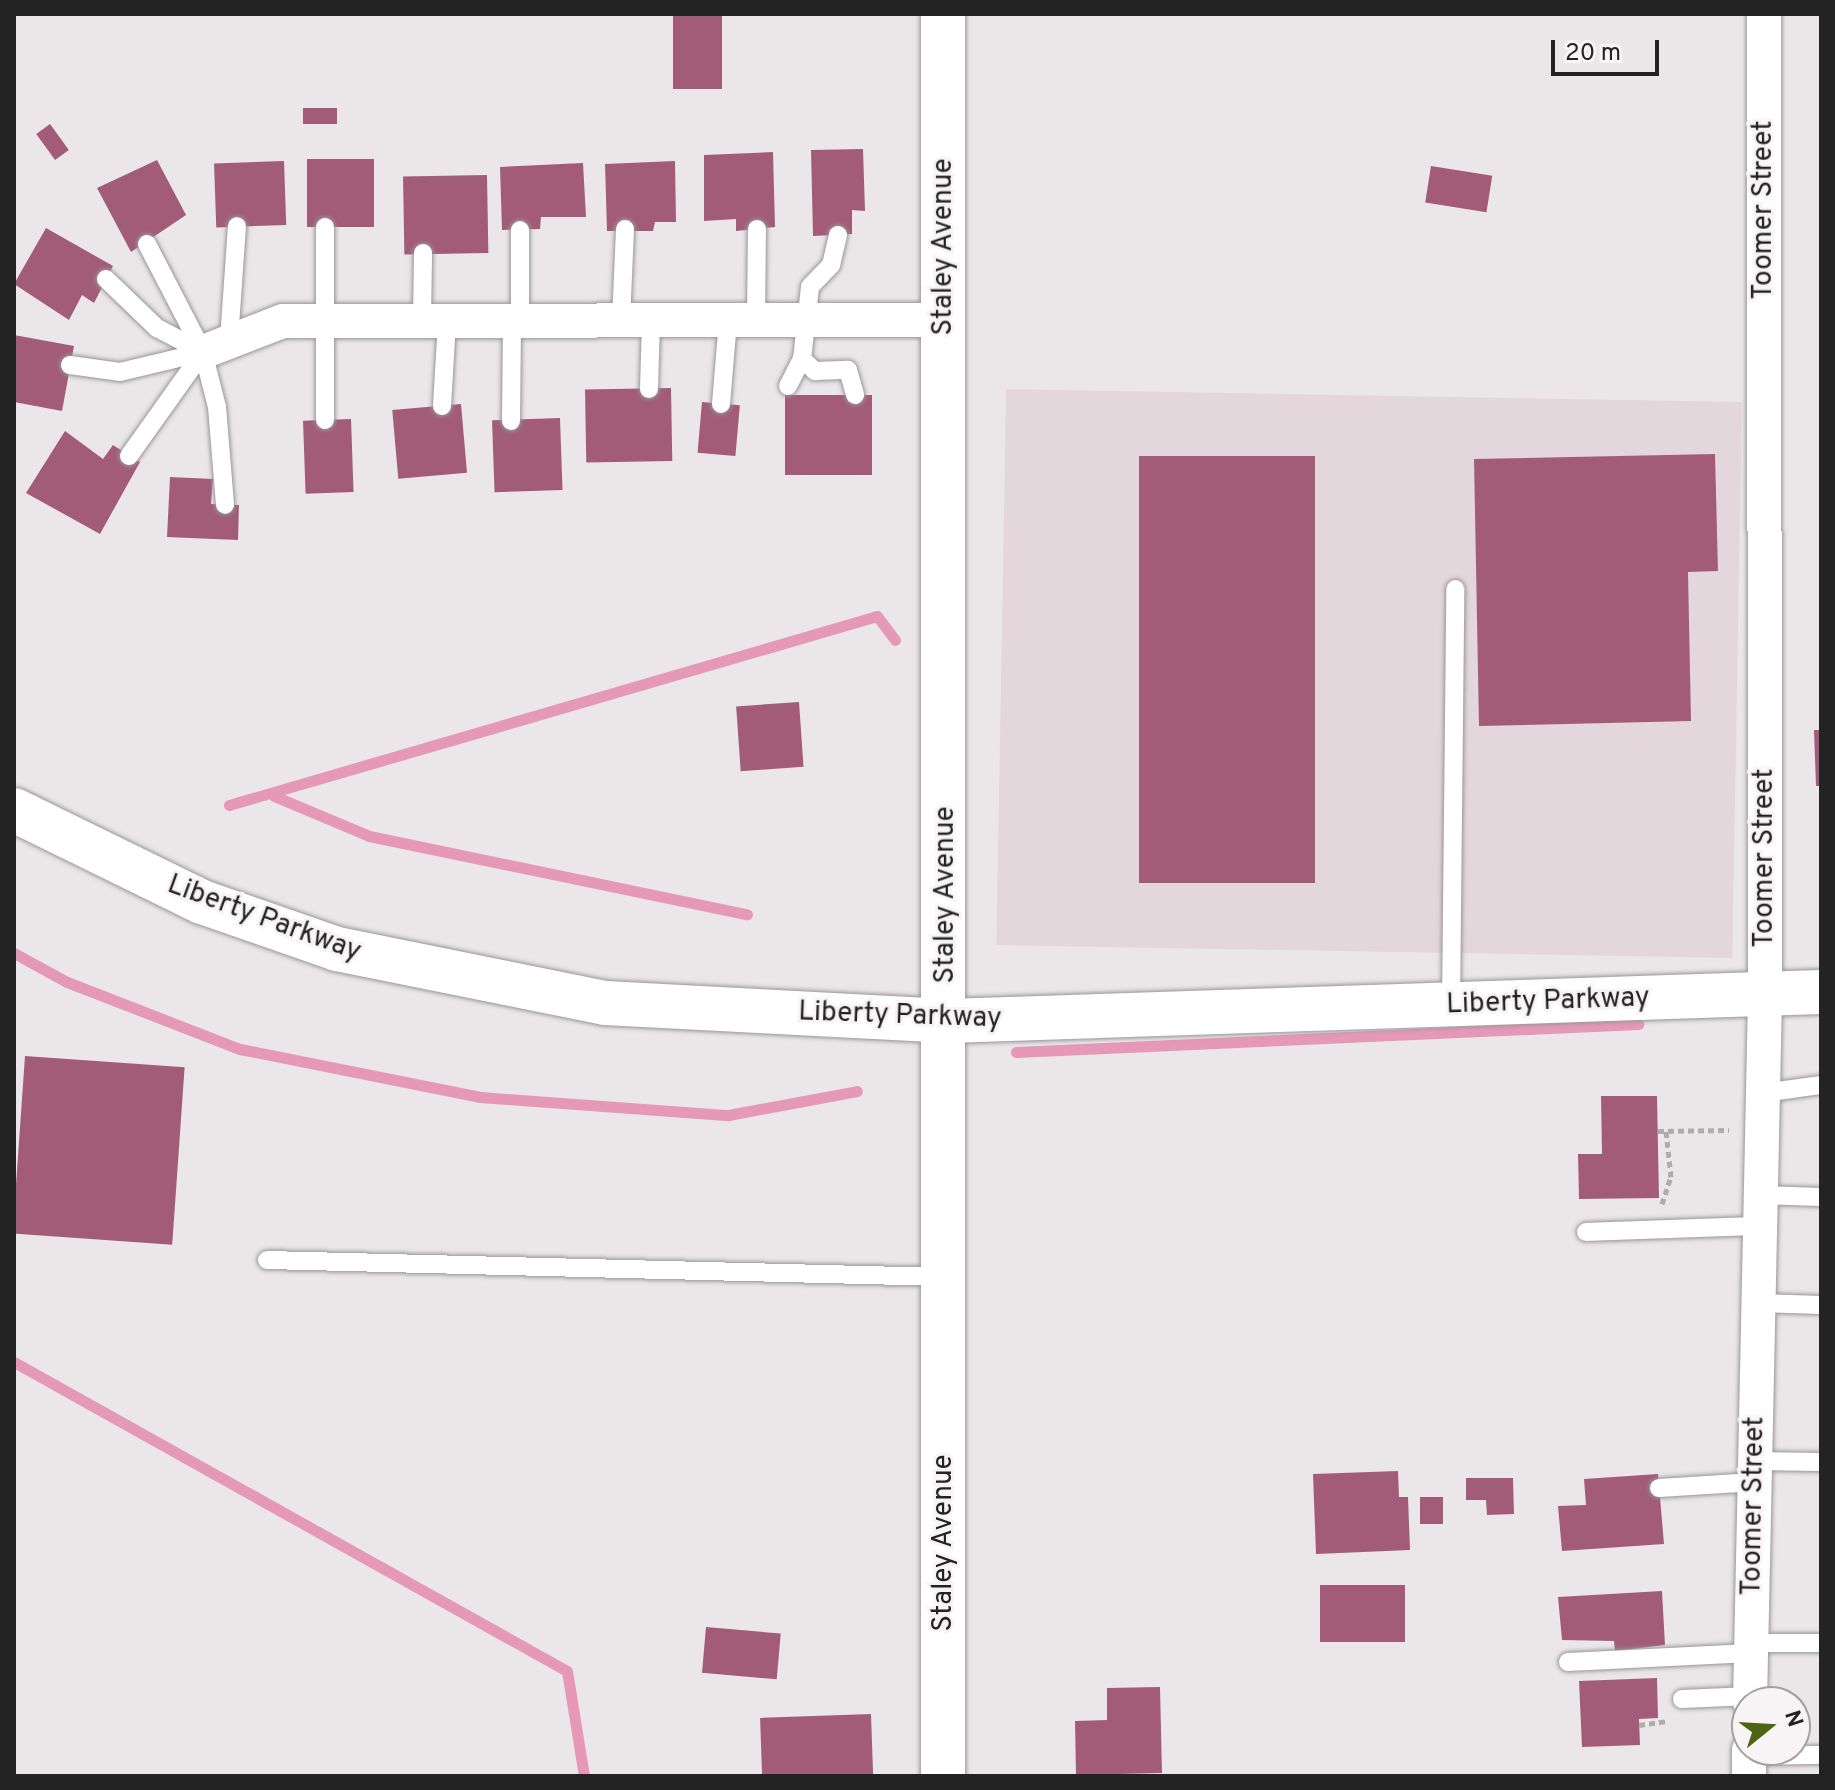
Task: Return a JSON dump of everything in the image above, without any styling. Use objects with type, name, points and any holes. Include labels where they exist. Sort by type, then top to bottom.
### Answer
[{"type":"street","name":"Staley Avenue","points":[[943,14],[947,1021],[943,1776]]},
{"type":"street","name":"Toomer Street","points":[[1750,1686],[1765,995],[1764,14]]},
{"type":"street","points":[[216,346],[283,321],[944,320]]},
{"type":"street","name":"Liberty Parkway","points":[[14,810],[215,906],[433,973],[605,1003],[947,1021],[1821,992]]},
{"type":"lane","points":[[225,505],[217,407],[216,346],[237,226]]},
{"type":"lane","points":[[325,227],[325,420]]},
{"type":"lane","points":[[625,229],[636,320],[649,389]]},
{"type":"lane","points":[[721,404],[742,320],[757,229]]},
{"type":"lane","points":[[511,421],[520,230]]},
{"type":"lane","points":[[788,386],[802,359],[801,321],[810,287],[831,265],[838,235]]},
{"type":"lane","points":[[147,244],[216,346]]},
{"type":"lane","points":[[423,253],[434,321],[442,406]]},
{"type":"lane","points":[[106,279],[157,328],[216,346]]},
{"type":"lane","points":[[70,365],[120,372],[216,346]]},
{"type":"lane","points":[[129,456],[216,346]]},
{"type":"lane","points":[[802,359],[815,371],[848,370],[855,395]]},
{"type":"lane","points":[[1451,1005],[1455,589]]},
{"type":"lane","points":[[1763,1093],[1821,1085]]},
{"type":"lane","points":[[1586,1232],[1657,1229],[1821,1197]]},
{"type":"lane","points":[[267,1260],[946,1277]]},
{"type":"lane","points":[[1759,1303],[1821,1305]]},
{"type":"lane","points":[[1659,1488],[1820,1460]]},
{"type":"lane","points":[[1568,1662],[1821,1643]]},
{"type":"lane","points":[[1682,1699],[1731,1699]]},
{"type":"path","points":[[1658,1131],[1762,1130]]},
{"type":"path","points":[[1657,1229],[1671,1177],[1666,1131]]},
{"type":"shaded area","points":[[1006,389],[1742,402],[1732,958],[996,945]]},
{"type":"building","points":[[673,14],[722,14],[722,89],[673,89]]},
{"type":"building","points":[[303,108],[337,108],[337,124],[303,124]]},
{"type":"building","points":[[50,124],[69,150],[55,160],[36,134]]},
{"type":"building","points":[[863,149],[865,211],[852,210],[852,234],[813,236],[811,150]]},
{"type":"building","points":[[773,152],[775,227],[736,231],[736,219],[704,221],[704,155]]},
{"type":"building","points":[[307,159],[374,159],[374,227],[307,227]]},
{"type":"building","points":[[157,160],[186,215],[131,252],[97,188]]},
{"type":"building","points":[[284,161],[286,225],[216,227],[214,163]]},
{"type":"building","points":[[675,161],[676,222],[655,222],[653,231],[607,231],[605,164]]},
{"type":"building","points":[[583,163],[586,217],[541,217],[540,229],[502,230],[500,167]]},
{"type":"building","points":[[1431,166],[1492,176],[1486,212],[1425,203]]},
{"type":"building","points":[[487,175],[488,253],[404,254],[403,176]]},
{"type":"building","points":[[46,228],[113,266],[94,303],[82,295],[69,320],[14,284]]},
{"type":"building","points":[[14,335],[74,346],[62,411],[14,402]]},
{"type":"building","points":[[671,388],[672,461],[586,462],[585,390]]},
{"type":"building","points":[[785,395],[872,395],[872,475],[785,475]]},
{"type":"building","points":[[702,402],[740,405],[735,456],[698,453]]},
{"type":"building","points":[[461,404],[467,473],[398,479],[392,410]]},
{"type":"building","points":[[560,418],[563,490],[495,492],[492,420]]},
{"type":"building","points":[[351,419],[354,492],[306,494],[303,421]]},
{"type":"building","points":[[65,431],[103,459],[113,445],[140,462],[100,534],[26,493]]},
{"type":"building","points":[[1715,454],[1718,571],[1688,572],[1691,721],[1479,726],[1474,459]]},
{"type":"building","points":[[1139,456],[1315,456],[1315,883],[1139,883]]},
{"type":"building","points":[[170,477],[213,479],[211,504],[239,505],[238,540],[167,537]]},
{"type":"building","points":[[799,702],[804,767],[741,771],[736,706]]},
{"type":"building","points":[[1814,730],[1821,730],[1821,786],[1816,786]]},
{"type":"building","points":[[25,1056],[185,1067],[172,1245],[14,1234]]},
{"type":"building","points":[[1601,1096],[1657,1096],[1659,1198],[1579,1199],[1578,1154],[1602,1154]]},
{"type":"building","points":[[1398,1471],[1399,1497],[1408,1497],[1410,1550],[1316,1554],[1313,1474]]},
{"type":"building","points":[[1658,1474],[1664,1544],[1562,1551],[1558,1506],[1586,1505],[1584,1479]]},
{"type":"building","points":[[1466,1478],[1513,1478],[1514,1514],[1487,1515],[1486,1500],[1466,1500]]},
{"type":"building","points":[[1420,1497],[1443,1497],[1443,1524],[1420,1524]]},
{"type":"building","points":[[1320,1585],[1405,1585],[1405,1642],[1320,1642]]},
{"type":"building","points":[[1662,1591],[1665,1645],[1615,1651],[1614,1641],[1562,1640],[1558,1597]]},
{"type":"building","points":[[706,1627],[781,1634],[777,1679],[702,1673]]},
{"type":"building","points":[[1657,1678],[1658,1718],[1639,1719],[1640,1745],[1582,1747],[1579,1681]]},
{"type":"building","points":[[1160,1687],[1162,1773],[1076,1775],[1075,1721],[1107,1720],[1107,1688]]},
{"type":"building","points":[[871,1714],[873,1776],[762,1776],[760,1718]]},
{"type":"waterway","points":[[229,805],[877,616],[895,640]]},
{"type":"waterway","points":[[274,796],[369,836],[747,914]]},
{"type":"waterway","points":[[14,953],[67,982],[240,1049],[480,1097],[728,1115],[857,1091]]},
{"type":"waterway","points":[[1016,1052],[1638,1024]]},
{"type":"waterway","points":[[14,1362],[567,1671],[584,1776]]}]
